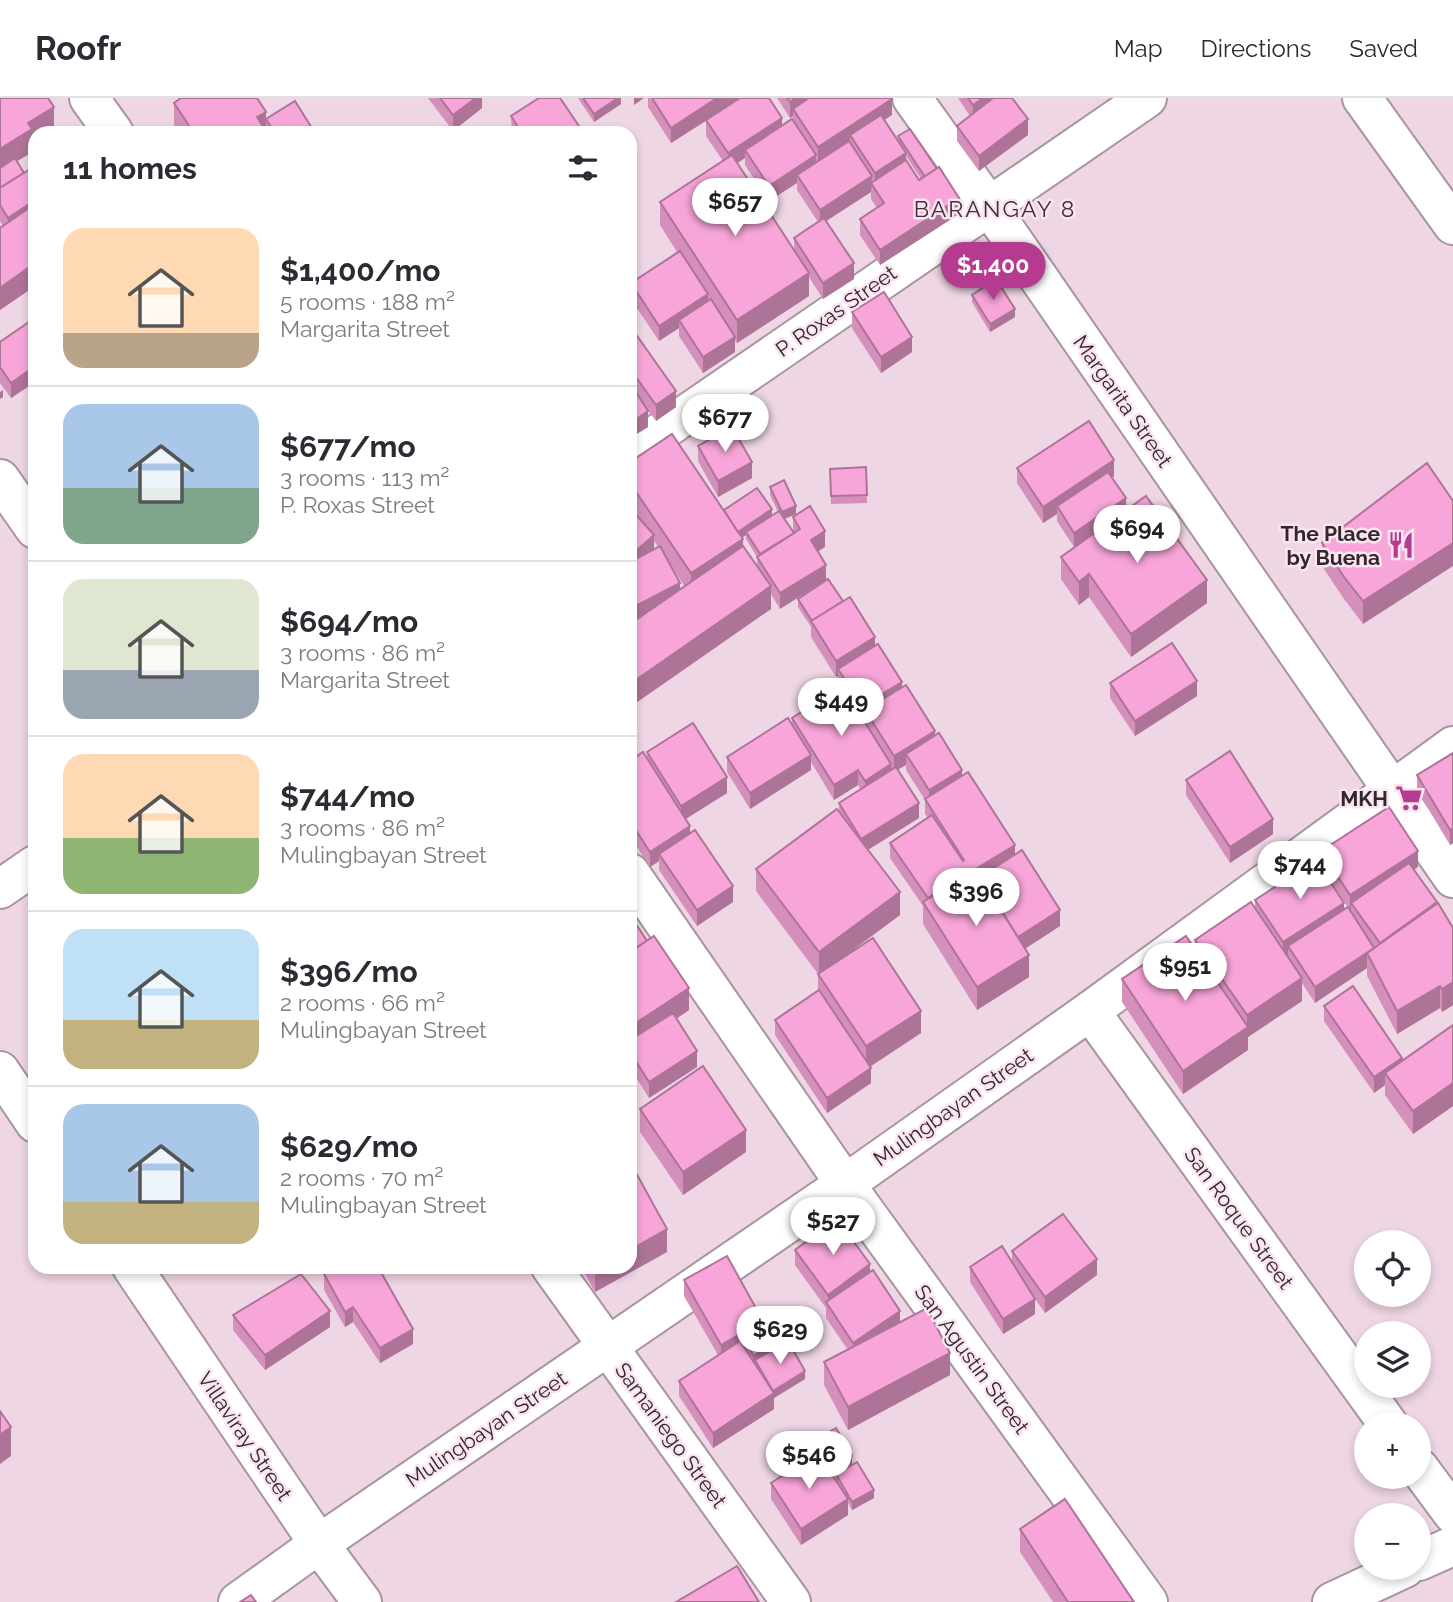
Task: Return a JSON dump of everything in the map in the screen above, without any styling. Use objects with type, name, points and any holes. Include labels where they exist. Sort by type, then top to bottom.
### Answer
[{"type":"street","points":[[89,98],[109,126]]},
{"type":"street","name":"Margarita Street","points":[[912,98],[1453,878]]},
{"type":"street","name":"P. Roxas Street","points":[[637,448],[1147,98]]},
{"type":"street","points":[[1362,98],[1453,225]]},
{"type":"street","points":[[0,479],[28,519]]},
{"type":"street","name":"Mulingbayan Street","points":[[238,1602],[845,1184],[1090,1011],[1453,746]]},
{"type":"street","points":[[0,889],[28,870]]},
{"type":"street","name":"San Agustin Street","points":[[637,883],[845,1184],[1148,1602]]},
{"type":"street","name":"San Roque Street","points":[[1090,1011],[1379,1412]]},
{"type":"street","points":[[0,1071],[28,1113]]},
{"type":"street","name":"Villaviray Street","points":[[137,1274],[319,1544],[362,1602]]},
{"type":"street","name":"Samaniego Street","points":[[556,1274],[791,1602]]},
{"type":"street","points":[[1431,1484],[1453,1514]]},
{"type":"street","points":[[1431,1556],[1453,1546]]},
{"type":"street","points":[[1332,1602],[1379,1580]]},
{"type":"building","points":[[0,98],[48,98],[54,107],[28,123],[28,132],[0,149]]},
{"type":"building","points":[[181,98],[257,98],[266,112],[257,117],[263,126],[189,126],[174,103]]},
{"type":"building","points":[[440,98],[476,98],[453,115]]},
{"type":"building","points":[[539,98],[560,98],[579,126],[517,126],[511,116]]},
{"type":"building","points":[[583,98],[618,98],[594,114]]},
{"type":"building","points":[[652,98],[717,98],[671,128]]},
{"type":"building","points":[[740,98],[769,98],[782,118],[728,153],[706,120]]},
{"type":"building","points":[[809,98],[892,99],[818,147],[793,109]]},
{"type":"building","points":[[968,98],[983,98],[973,105]]},
{"type":"building","points":[[993,98],[1012,98],[1028,119],[979,156],[957,126]]},
{"type":"building","points":[[295,101],[311,126],[270,126],[266,119]]},
{"type":"building","points":[[881,115],[906,153],[875,173],[850,135]]},
{"type":"building","points":[[792,119],[816,155],[769,186],[745,150]]},
{"type":"building","points":[[910,129],[937,169],[925,177],[898,136]]},
{"type":"building","points":[[849,141],[872,176],[820,210],[797,175]]},
{"type":"building","points":[[732,155],[809,273],[737,320],[660,202]]},
{"type":"building","points":[[15,158],[24,173],[0,188],[0,168]]},
{"type":"building","points":[[906,160],[919,180],[939,167],[959,198],[880,250],[860,219],[884,203],[871,183]]},
{"type":"building","points":[[28,170],[28,205],[8,218],[0,205],[0,188]]},
{"type":"building","points":[[28,209],[28,268],[0,288],[0,228]]},
{"type":"building","points":[[824,218],[854,263],[823,283],[794,238]]},
{"type":"building","points":[[680,251],[708,294],[659,326],[637,292],[637,279]]},
{"type":"building","points":[[996,279],[1015,309],[990,324],[972,295]]},
{"type":"building","points":[[884,292],[912,337],[881,357],[852,312]]},
{"type":"building","points":[[711,299],[735,337],[703,357],[679,320]]},
{"type":"building","points":[[28,323],[28,371],[11,383],[0,367],[0,342]]},
{"type":"building","points":[[637,336],[676,391],[656,405],[637,379]]},
{"type":"building","points":[[637,394],[648,411],[637,418]]},
{"type":"building","points":[[1089,421],[1114,460],[1043,507],[1017,468]]},
{"type":"building","points":[[732,427],[752,462],[718,481],[698,446]]},
{"type":"building","points":[[672,434],[743,539],[691,573],[637,493],[637,457]]},
{"type":"building","name":"The Place by Buena","points":[[1427,463],[1453,501],[1453,543],[1363,601],[1322,543]]},
{"type":"building","points":[[866,467],[867,495],[831,496],[830,469]]},
{"type":"building","points":[[1108,472],[1126,498],[1074,533],[1057,506]]},
{"type":"building","points":[[784,480],[796,506],[782,512],[770,487]]},
{"type":"building","points":[[757,488],[772,509],[738,532],[724,510]]},
{"type":"building","points":[[1146,496],[1207,580],[1131,634],[1089,574],[1079,582],[1061,557]]},
{"type":"building","points":[[810,506],[825,531],[811,540],[826,565],[780,593],[757,557],[800,529],[793,517]]},
{"type":"building","points":[[779,511],[794,533],[760,554],[746,532]]},
{"type":"building","points":[[637,516],[654,535],[637,550]]},
{"type":"building","points":[[660,546],[680,583],[637,605],[637,558]]},
{"type":"building","points":[[743,546],[771,586],[637,679],[637,619]]},
{"type":"building","points":[[828,579],[843,601],[812,621],[798,599]]},
{"type":"building","points":[[850,597],[875,637],[836,661],[811,621]]},
{"type":"building","points":[[1172,643],[1197,681],[1135,721],[1110,683]]},
{"type":"building","points":[[878,644],[902,682],[862,706],[838,669]]},
{"type":"building","points":[[906,685],[935,731],[894,756],[865,710]]},
{"type":"building","points":[[842,686],[891,764],[865,781],[858,770],[834,785],[792,718]]},
{"type":"building","points":[[788,718],[811,755],[750,793],[727,757]]},
{"type":"building","points":[[693,723],[727,777],[681,806],[647,752]]},
{"type":"building","points":[[939,733],[962,770],[929,790],[906,754]]},
{"type":"building","points":[[1230,751],[1273,819],[1230,847],[1186,780]]},
{"type":"building","points":[[643,752],[690,826],[650,852],[637,832],[637,756]]},
{"type":"building","points":[[1453,753],[1453,828],[1450,830],[1417,775]]},
{"type":"building","points":[[896,767],[919,803],[861,839],[839,803]]},
{"type":"building","points":[[968,772],[1015,845],[928,898],[890,843],[932,815],[963,861],[925,799]]},
{"type":"building","points":[[1389,807],[1418,851],[1350,895],[1321,851]]},
{"type":"building","points":[[837,809],[900,892],[819,952],[756,869]]},
{"type":"building","points":[[695,830],[733,886],[697,910],[659,854]]},
{"type":"building","points":[[1022,850],[1060,910],[1018,937],[980,877]]},
{"type":"building","points":[[1316,860],[1344,903],[1283,942],[1255,900]]},
{"type":"building","points":[[1409,863],[1437,902],[1380,943],[1351,903]]},
{"type":"building","points":[[975,869],[1029,955],[977,987],[923,902]]},
{"type":"building","points":[[1251,902],[1302,978],[1247,1015],[1195,940]]},
{"type":"building","points":[[1438,903],[1453,928],[1453,982],[1442,989],[1440,986],[1397,1011],[1367,953]]},
{"type":"building","points":[[1348,907],[1374,948],[1315,987],[1288,946]]},
{"type":"building","points":[[637,926],[647,941],[637,947]]},
{"type":"building","points":[[654,936],[689,988],[637,1022],[637,947]]},
{"type":"building","points":[[1186,936],[1248,1027],[1183,1071],[1122,979]]},
{"type":"building","points":[[873,938],[921,1011],[866,1046],[818,974]]},
{"type":"building","points":[[1353,986],[1402,1058],[1374,1077],[1324,1006]]},
{"type":"building","points":[[819,990],[871,1068],[827,1098],[775,1020]]},
{"type":"building","points":[[673,1013],[697,1051],[649,1082],[637,1063],[637,1036]]},
{"type":"building","points":[[1453,1025],[1453,1083],[1413,1111],[1385,1073]]},
{"type":"building","points":[[703,1066],[746,1130],[683,1172],[640,1109]]},
{"type":"building","points":[[637,1175],[667,1229],[637,1246]]},
{"type":"building","points":[[1063,1214],[1097,1259],[1045,1297],[1012,1251]]},
{"type":"building","points":[[837,1219],[870,1264],[828,1295],[795,1250]]},
{"type":"building","points":[[1002,1246],[1035,1299],[1003,1319],[970,1267]]},
{"type":"building","points":[[727,1256],[763,1321],[721,1345],[684,1280]]},
{"type":"building","points":[[873,1270],[900,1311],[853,1343],[826,1302]]},
{"type":"building","points":[[301,1274],[330,1311],[265,1355],[233,1315]]},
{"type":"building","points":[[324,1274],[382,1274],[413,1329],[380,1348],[353,1307],[345,1312]]},
{"type":"building","points":[[927,1308],[950,1353],[848,1407],[824,1362]]},
{"type":"building","points":[[763,1333],[770,1347],[753,1356],[746,1341]]},
{"type":"building","points":[[740,1341],[774,1393],[713,1433],[679,1381]]},
{"type":"building","points":[[788,1341],[805,1371],[773,1391],[755,1360]]},
{"type":"building","points":[[0,1411],[11,1427],[0,1435]]},
{"type":"building","points":[[836,1428],[852,1456],[829,1470],[811,1442]]},
{"type":"building","points":[[818,1453],[848,1499],[801,1529],[771,1483]]},
{"type":"building","points":[[857,1462],[874,1490],[852,1502],[836,1474]]},
{"type":"building","points":[[1065,1499],[1134,1602],[1068,1602],[1020,1529]]},
{"type":"building","points":[[737,1566],[759,1602],[676,1602]]},
{"type":"building","points":[[251,1595],[256,1602],[240,1602]]},
{"type":"place","name":"The Place by Buena","points":[[1401,545]]},
{"type":"place","name":"MKH","points":[[1409,798]]},
{"type":"district","name":"BARANGAY 8","points":[[995,208]]}]
